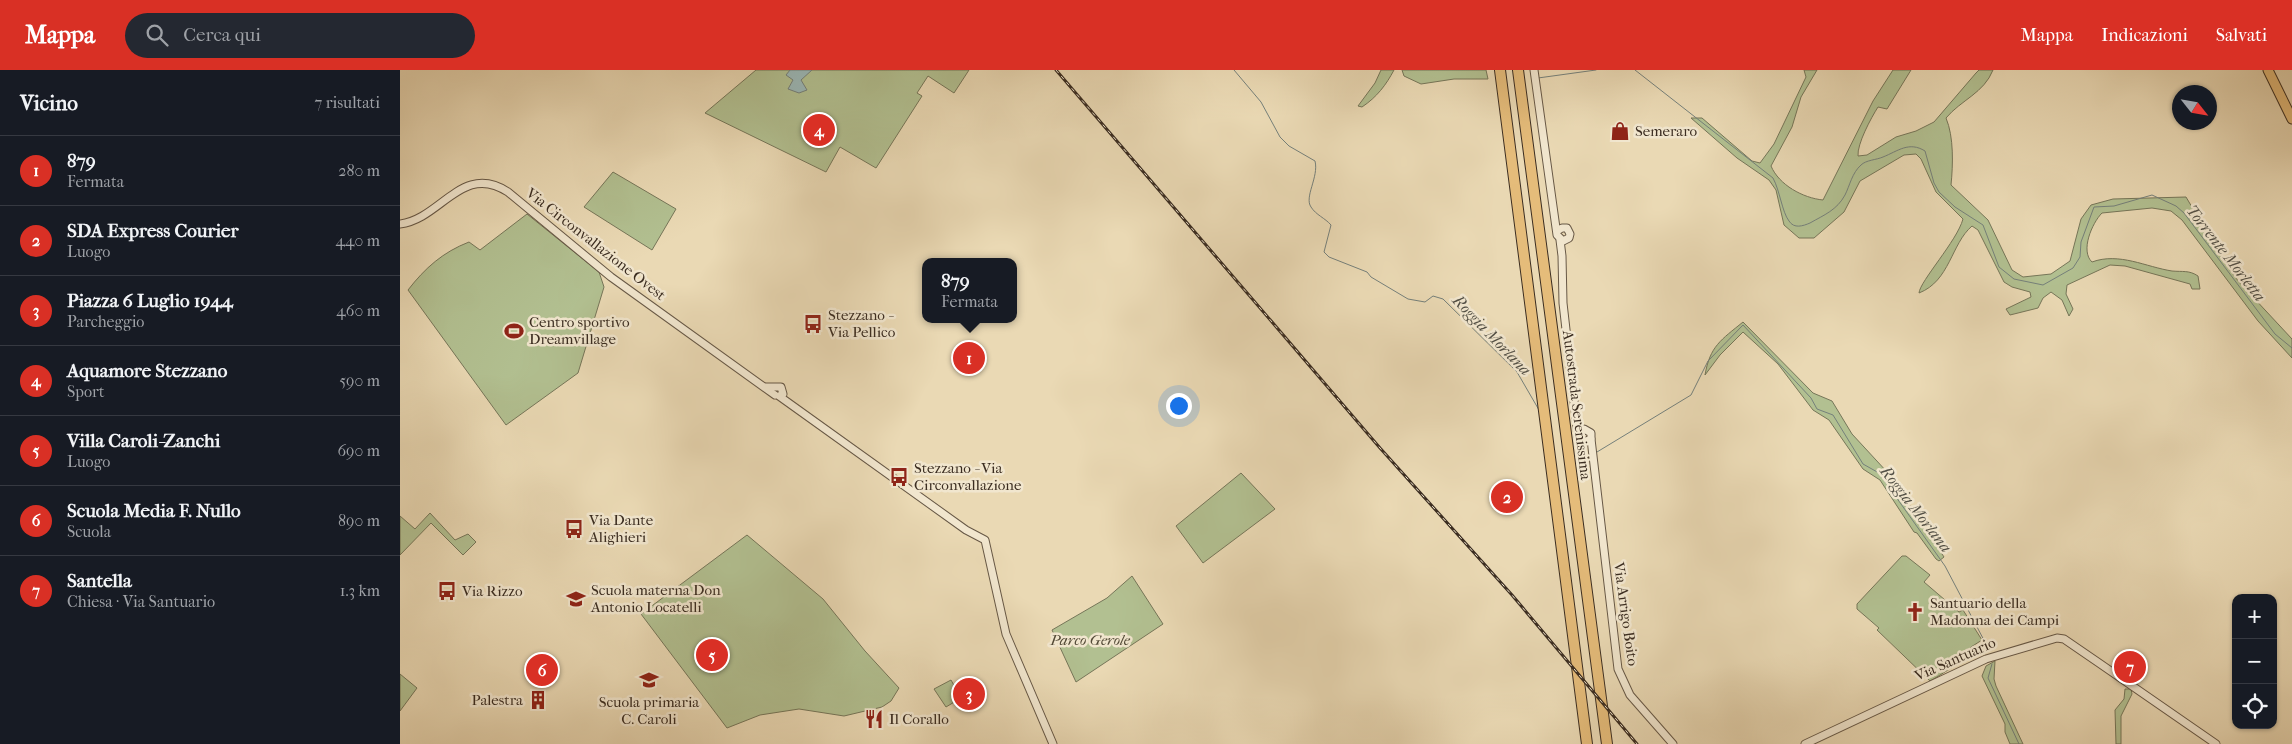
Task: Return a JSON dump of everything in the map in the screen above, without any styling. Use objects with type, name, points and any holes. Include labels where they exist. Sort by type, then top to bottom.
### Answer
[{"type":"highway","points":[[1500,70],[1587,744]]},
{"type":"highway","name":"Autostrada Serenissima","points":[[1518,70],[1606,744]]},
{"type":"main road","points":[[2268,70],[2292,119]]},
{"type":"street","name":"Via Arrigo Boito","points":[[1534,70],[1548,183],[1557,231],[1563,240],[1563,303],[1575,401],[1582,431],[1579,438],[1587,440]]},
{"type":"street","name":"Via Circonvallazione Ovest","points":[[400,224],[418,219],[473,184],[485,183],[498,186],[508,192],[611,277],[766,387],[779,393],[788,403],[966,530],[985,540],[1006,634],[1053,744]]},
{"type":"street","name":"Via Arrigo Boito","points":[[1554,208],[1570,234],[1563,240]]},
{"type":"street","points":[[1557,231],[1565,228]]},
{"type":"street","name":"Via Arrigo Boito","points":[[1582,431],[1591,432],[1587,440],[1595,470],[1618,669],[1630,695],[1674,744]]},
{"type":"street","name":"Via Santuario","points":[[1805,744],[1992,657],[2050,639],[2064,639],[2216,744]]},
{"type":"green space","points":[[756,70],[969,70],[954,93],[928,76],[917,93],[922,96],[876,168],[840,147],[826,172],[705,113]]},
{"type":"green space","points":[[1381,70],[1394,70],[1377,95],[1362,107],[1358,106],[1375,83]]},
{"type":"green space","points":[[1402,70],[1486,70],[1488,79],[1454,79],[1421,84],[1404,76]]},
{"type":"green space","points":[[1804,70],[1817,70],[1801,97],[1792,127],[1771,166],[1780,179],[1792,189],[1808,197],[1823,200],[1873,101],[1893,70],[1911,70],[1887,109],[1878,107],[1862,138],[1858,156],[1867,155],[1896,137],[1916,131],[1934,122],[1979,70],[1993,70],[1984,85],[1946,118],[1952,142],[1951,185],[1988,220],[2012,270],[2023,277],[2051,274],[2070,261],[2081,219],[2091,205],[2113,199],[2186,197],[2227,266],[2239,282],[2292,339],[2292,358],[2258,321],[2182,220],[2171,211],[2152,208],[2102,213],[2091,230],[2087,244],[2089,257],[2092,262],[2102,259],[2122,259],[2172,271],[2192,273],[2198,276],[2200,289],[2192,289],[2190,284],[2125,266],[2110,265],[2067,285],[2066,294],[2073,309],[2069,316],[2062,300],[2051,292],[2043,298],[2038,308],[2010,315],[2006,309],[2031,297],[2030,292],[2012,287],[2004,282],[1978,230],[1972,226],[1959,242],[1944,271],[1937,280],[1919,293],[1925,279],[1954,238],[1963,219],[1936,192],[1921,159],[1916,154],[1904,155],[1860,181],[1844,212],[1814,238],[1799,238],[1784,225],[1776,190],[1769,180],[1737,158],[1691,118],[1702,118],[1752,161],[1760,163],[1774,144],[1806,77]]},
{"type":"green space","points":[[613,172],[676,209],[652,250],[584,207]]},
{"type":"green space","name":"Centro sportivo Dreamvillage","points":[[527,214],[599,272],[604,287],[578,373],[506,425],[408,290],[428,268],[443,256],[469,242],[480,250]]},
{"type":"green space","points":[[1743,322],[1813,393],[1832,401],[1852,434],[1888,473],[1944,557],[1939,561],[1936,559],[1917,533],[1914,532],[1880,480],[1863,469],[1829,420],[1813,410],[1778,364],[1743,332],[1720,355],[1705,375],[1713,350]]},
{"type":"green space","points":[[1241,473],[1275,509],[1203,563],[1176,526]]},
{"type":"green space","points":[[430,513],[455,540],[468,534],[476,542],[463,555],[431,523],[400,555],[400,516],[415,529]]},
{"type":"green space","points":[[747,535],[823,599],[865,651],[899,688],[891,701],[882,707],[844,716],[799,709],[760,715],[727,728],[641,614]]},
{"type":"green space","points":[[1902,556],[1906,556],[1930,575],[1924,582],[1959,612],[1963,610],[1982,640],[1971,647],[1966,661],[1930,681],[1877,630],[1879,628],[1857,609],[1857,604]]},
{"type":"green space","name":"Parco Gerole","points":[[1132,576],[1163,624],[1076,682],[1052,630],[1107,598]]},
{"type":"green space","points":[[1995,661],[1994,679],[1996,686],[2023,744],[2010,744],[2005,732],[2005,724],[1982,676],[1986,666]]},
{"type":"green space","points":[[400,674],[417,688],[400,711]]},
{"type":"green space","points":[[951,680],[961,698],[946,707],[934,689]]},
{"type":"green space","points":[[2125,689],[2131,689],[2132,694],[2121,716],[2121,744],[2116,744],[2115,710],[2124,699]]},
{"type":"water","points":[[790,70],[812,70],[801,80],[807,90],[799,93],[788,89],[793,80],[786,75]]},
{"type":"waterway","name":"Roggia Morlana","points":[[1234,70],[1261,102],[1280,137],[1289,146],[1315,161],[1316,167],[1309,203],[1315,212],[1331,225],[1324,252],[1329,257],[1367,272],[1371,277],[1408,299],[1425,302],[1433,296],[1443,299],[1517,372],[1539,410]]},
{"type":"waterway","name":"Torrente Morletta","points":[[1538,78],[1596,70]]},
{"type":"waterway","name":"Torrente Morletta","points":[[1635,70],[1773,178],[1787,217],[1791,224],[1796,226],[1810,223],[1834,208],[1842,200],[1851,179],[1863,163],[1909,147],[1925,151],[1934,183],[1939,192],[1955,207],[1983,225],[1999,267],[2014,279],[2043,285],[2073,268],[2080,257],[2081,242],[2094,207],[2114,206],[2152,195],[2176,206],[2184,213],[2275,334],[2292,348]]},
{"type":"waterway","name":"Roggia Morlana","points":[[1597,452],[1691,395],[1708,361],[1743,325],[1811,398],[1817,409],[1833,415],[1863,464],[1879,473],[1945,566],[1987,646]]},
{"type":"waterway","name":"Roggia Morlana","points":[[1992,664],[1988,678],[2019,744]]},
{"type":"railway","points":[[1056,70],[1380,448],[1512,595],[1637,744]]},
{"type":"place","name":"Aquamore Stezzano","points":[[819,130]]},
{"type":"place","name":"Semeraro","points":[[1620,131]]},
{"type":"place","name":"Stezzano - Via Pellico","points":[[813,324]]},
{"type":"place","name":"Centro sportivo Dreamvillage","points":[[514,331]]},
{"type":"place","name":"879","points":[[969,358]]},
{"type":"place","name":"Stezzano - Via Circonvallazione","points":[[899,477]]},
{"type":"place","name":"SDA Express Courier","points":[[1507,497]]},
{"type":"place","name":"Via Dante Alighieri","points":[[574,529]]},
{"type":"place","name":"Via Rizzo","points":[[447,591]]},
{"type":"place","name":"Scuola materna Don Antonio Locatelli","points":[[576,599]]},
{"type":"place","name":"Santuario della Madonna dei Campi","points":[[1915,612]]},
{"type":"place","name":"Villa Caroli-Zanchi","points":[[712,655]]},
{"type":"place","name":"Santella","points":[[2130,667]]},
{"type":"place","name":"Scuola Media F. Nullo","points":[[542,670]]},
{"type":"place","name":"Scuola primaria C. Caroli","points":[[649,680]]},
{"type":"place","name":"Piazza 6 Luglio 1944","points":[[969,694]]},
{"type":"place","name":"Palestra","points":[[538,700]]},
{"type":"place","name":"Il Corallo","points":[[874,719]]}]
